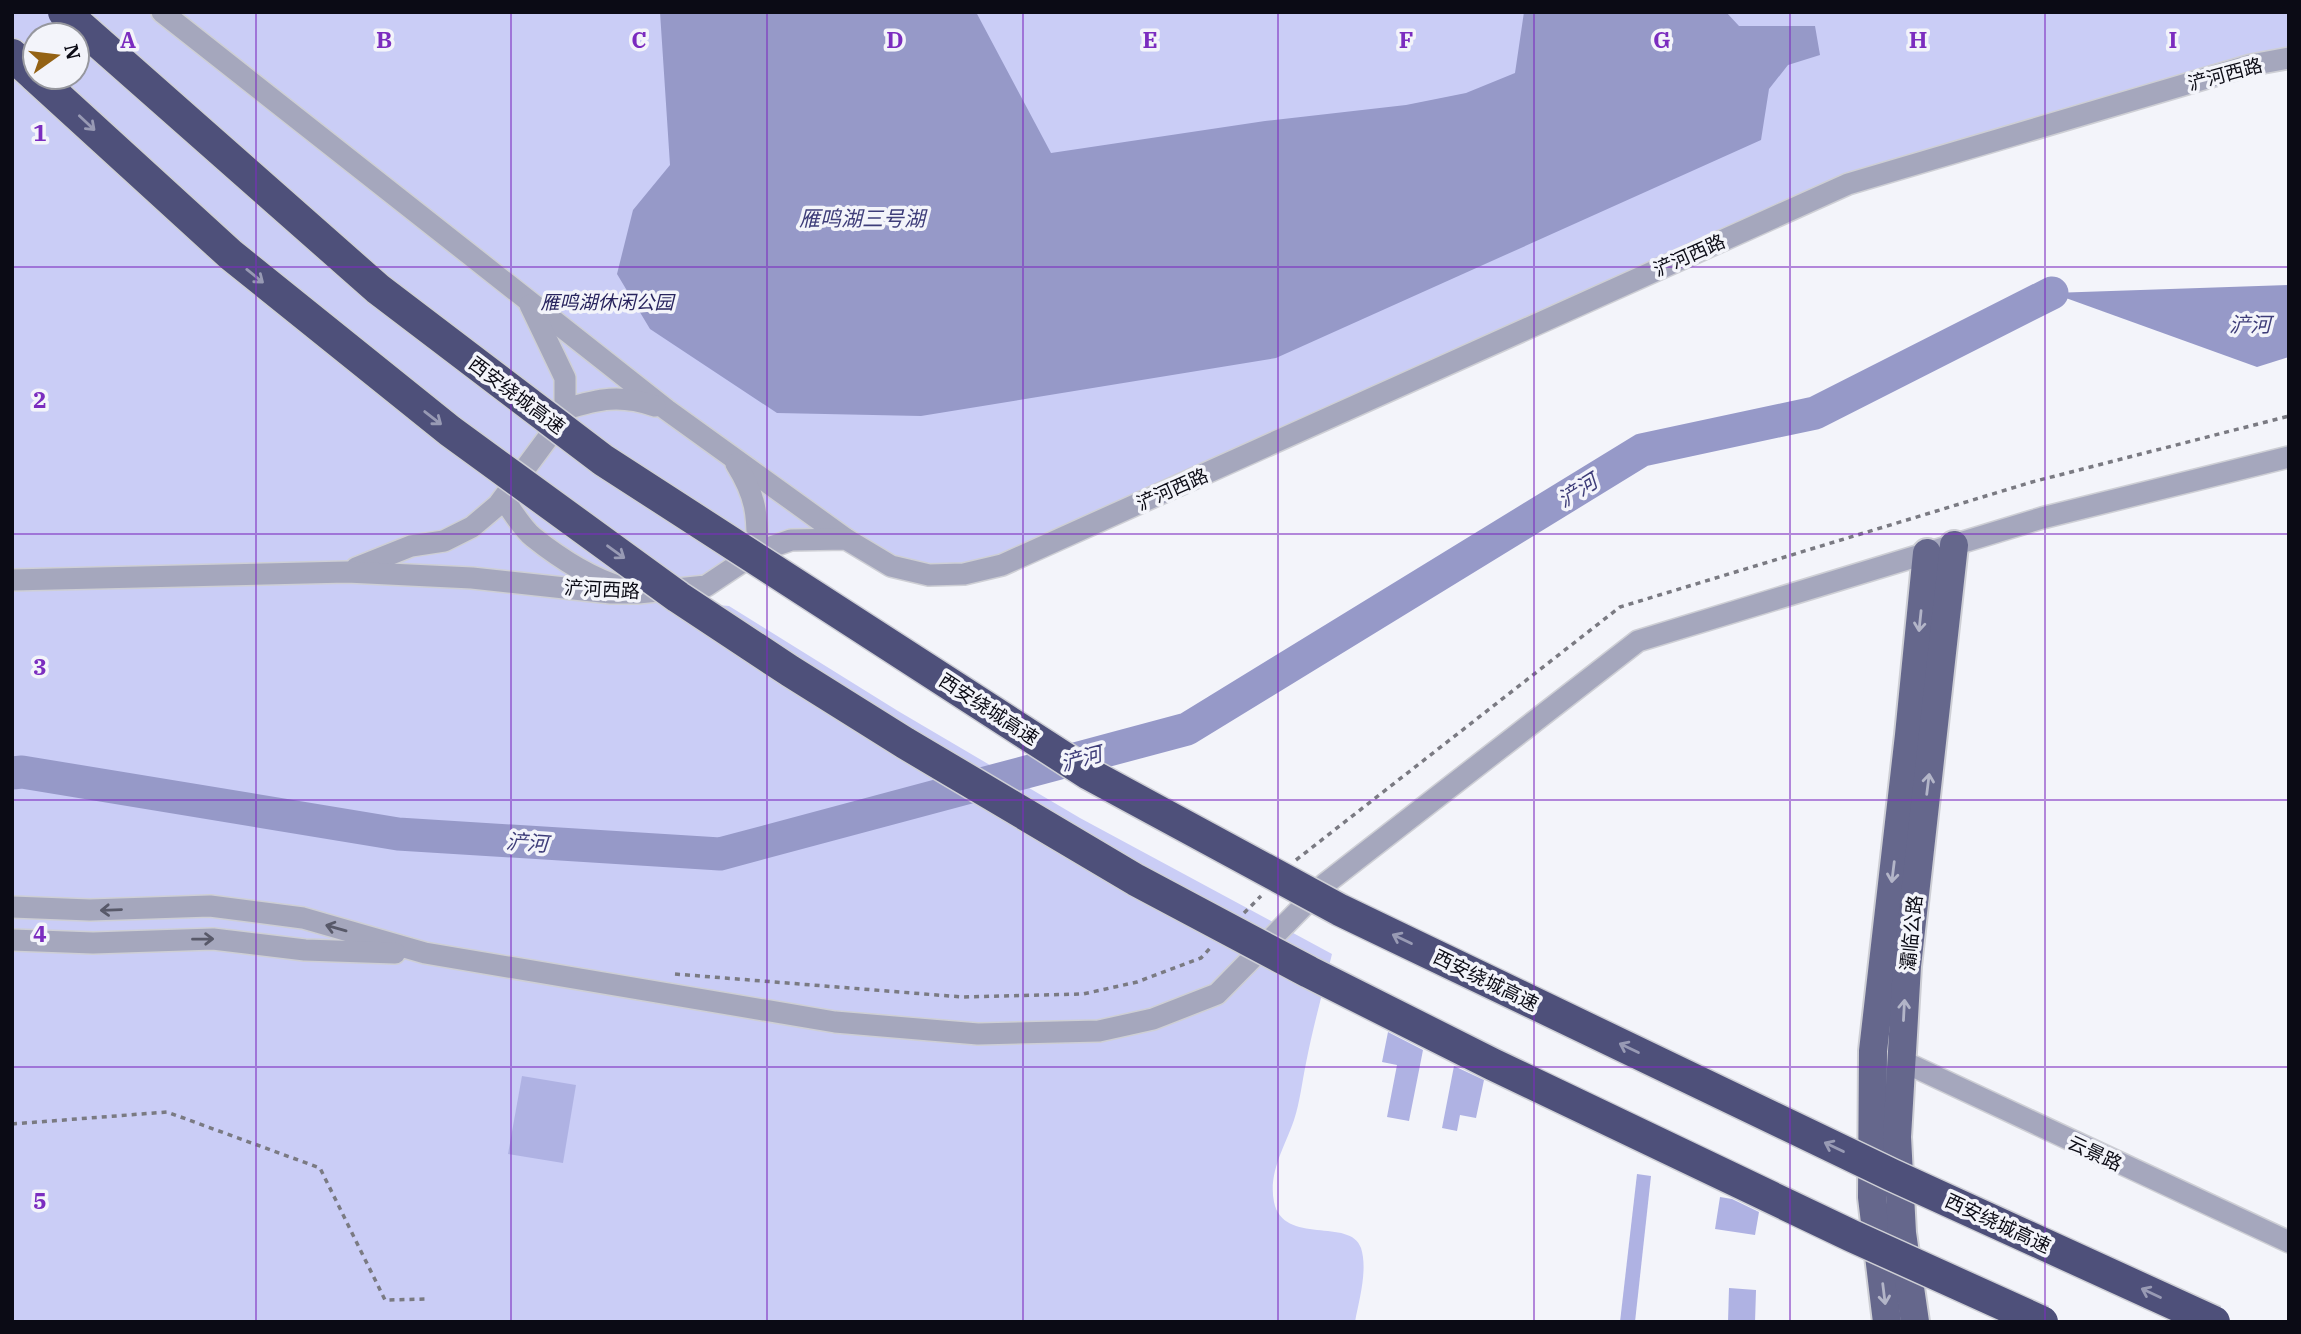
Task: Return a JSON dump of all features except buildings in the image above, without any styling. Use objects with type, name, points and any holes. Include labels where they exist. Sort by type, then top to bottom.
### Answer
[{"type":"highway","name":"西安绕城高速","points":[[64,12],[379,289],[603,460],[1089,774],[1340,910],[1892,1175],[2214,1322]]},
{"type":"highway","points":[[52,91],[230,255],[450,431],[678,597],[905,743],[1136,880],[1309,972],[1492,1064],[1827,1224],[2042,1322]]},
{"type":"main road","name":"灞临公路","points":[[1915,1322],[1902,1233],[1898,1137],[1907,965],[1954,545]]},
{"type":"main road","name":"灞临公路","points":[[1887,1322],[1872,1197],[1873,1051],[1927,553]]},
{"type":"street","points":[[162,12],[667,410],[846,539]]},
{"type":"street","name":"浐河西路","points":[[12,580],[347,572],[472,578],[611,593],[638,593],[706,586],[757,552],[791,540],[846,539],[891,566],[929,575],[964,574],[1002,565],[1847,184],[2250,65],[2289,58]]},
{"type":"street","points":[[347,572],[411,546],[444,541],[472,527],[498,505],[550,435],[565,409],[565,378],[527,300]]},
{"type":"street","points":[[565,409],[603,398],[636,399],[667,410]]},
{"type":"street","points":[[731,456],[751,490],[758,527],[757,552]]},
{"type":"street","points":[[12,907],[90,910],[210,906],[303,918],[425,953],[835,1022],[978,1034],[1099,1031],[1153,1019],[1217,995],[1325,884],[1638,641],[2042,518],[2289,457]]},
{"type":"street","points":[[509,489],[509,507],[531,536],[609,583],[638,593]]},
{"type":"street","points":[[12,940],[93,943],[213,939],[305,950],[425,953]]},
{"type":"street","name":"云景路","points":[[1902,1061],[2289,1242]]},
{"type":"path","points":[[1293,863],[1302,853]]},
{"type":"path","points":[[1238,920],[1265,891]]},
{"type":"path","points":[[669,973],[962,997],[1083,994],[1137,982],[1201,958],[1219,939]]},
{"type":"path","points":[[12,1124],[167,1112],[320,1168],[385,1300],[426,1299]]},
{"type":"green space","name":"雁鸣湖休闲公园","points":[[12,12],[2289,12],[2289,58],[1847,184],[1002,565],[929,575],[846,539],[791,540],[727,571],[607,595],[729,606],[898,711],[1080,818],[1332,954],[1298,1106],[1275,1170],[1273,1191],[1274,1202],[1280,1215],[1290,1223],[1303,1228],[1344,1234],[1355,1239],[1361,1248],[1363,1275],[1355,1322],[12,1322]]},
{"type":"water","name":"雁鸣湖三号湖","points":[[660,12],[976,12],[1051,153],[1265,121],[1406,105],[1466,93],[1515,73],[1524,12],[1726,12],[1739,26],[1815,26],[1820,55],[1788,65],[1769,89],[1761,140],[1276,358],[921,416],[777,413],[650,329],[617,274],[633,210],[670,165]]},
{"type":"water","name":"浐河","points":[[2289,285],[2289,357],[2257,367],[2052,293]]},
{"type":"waterway","name":"浐河","points":[[12,773],[22,772],[398,834],[720,854],[1187,729],[1642,450],[1815,413],[2052,293]]}]
